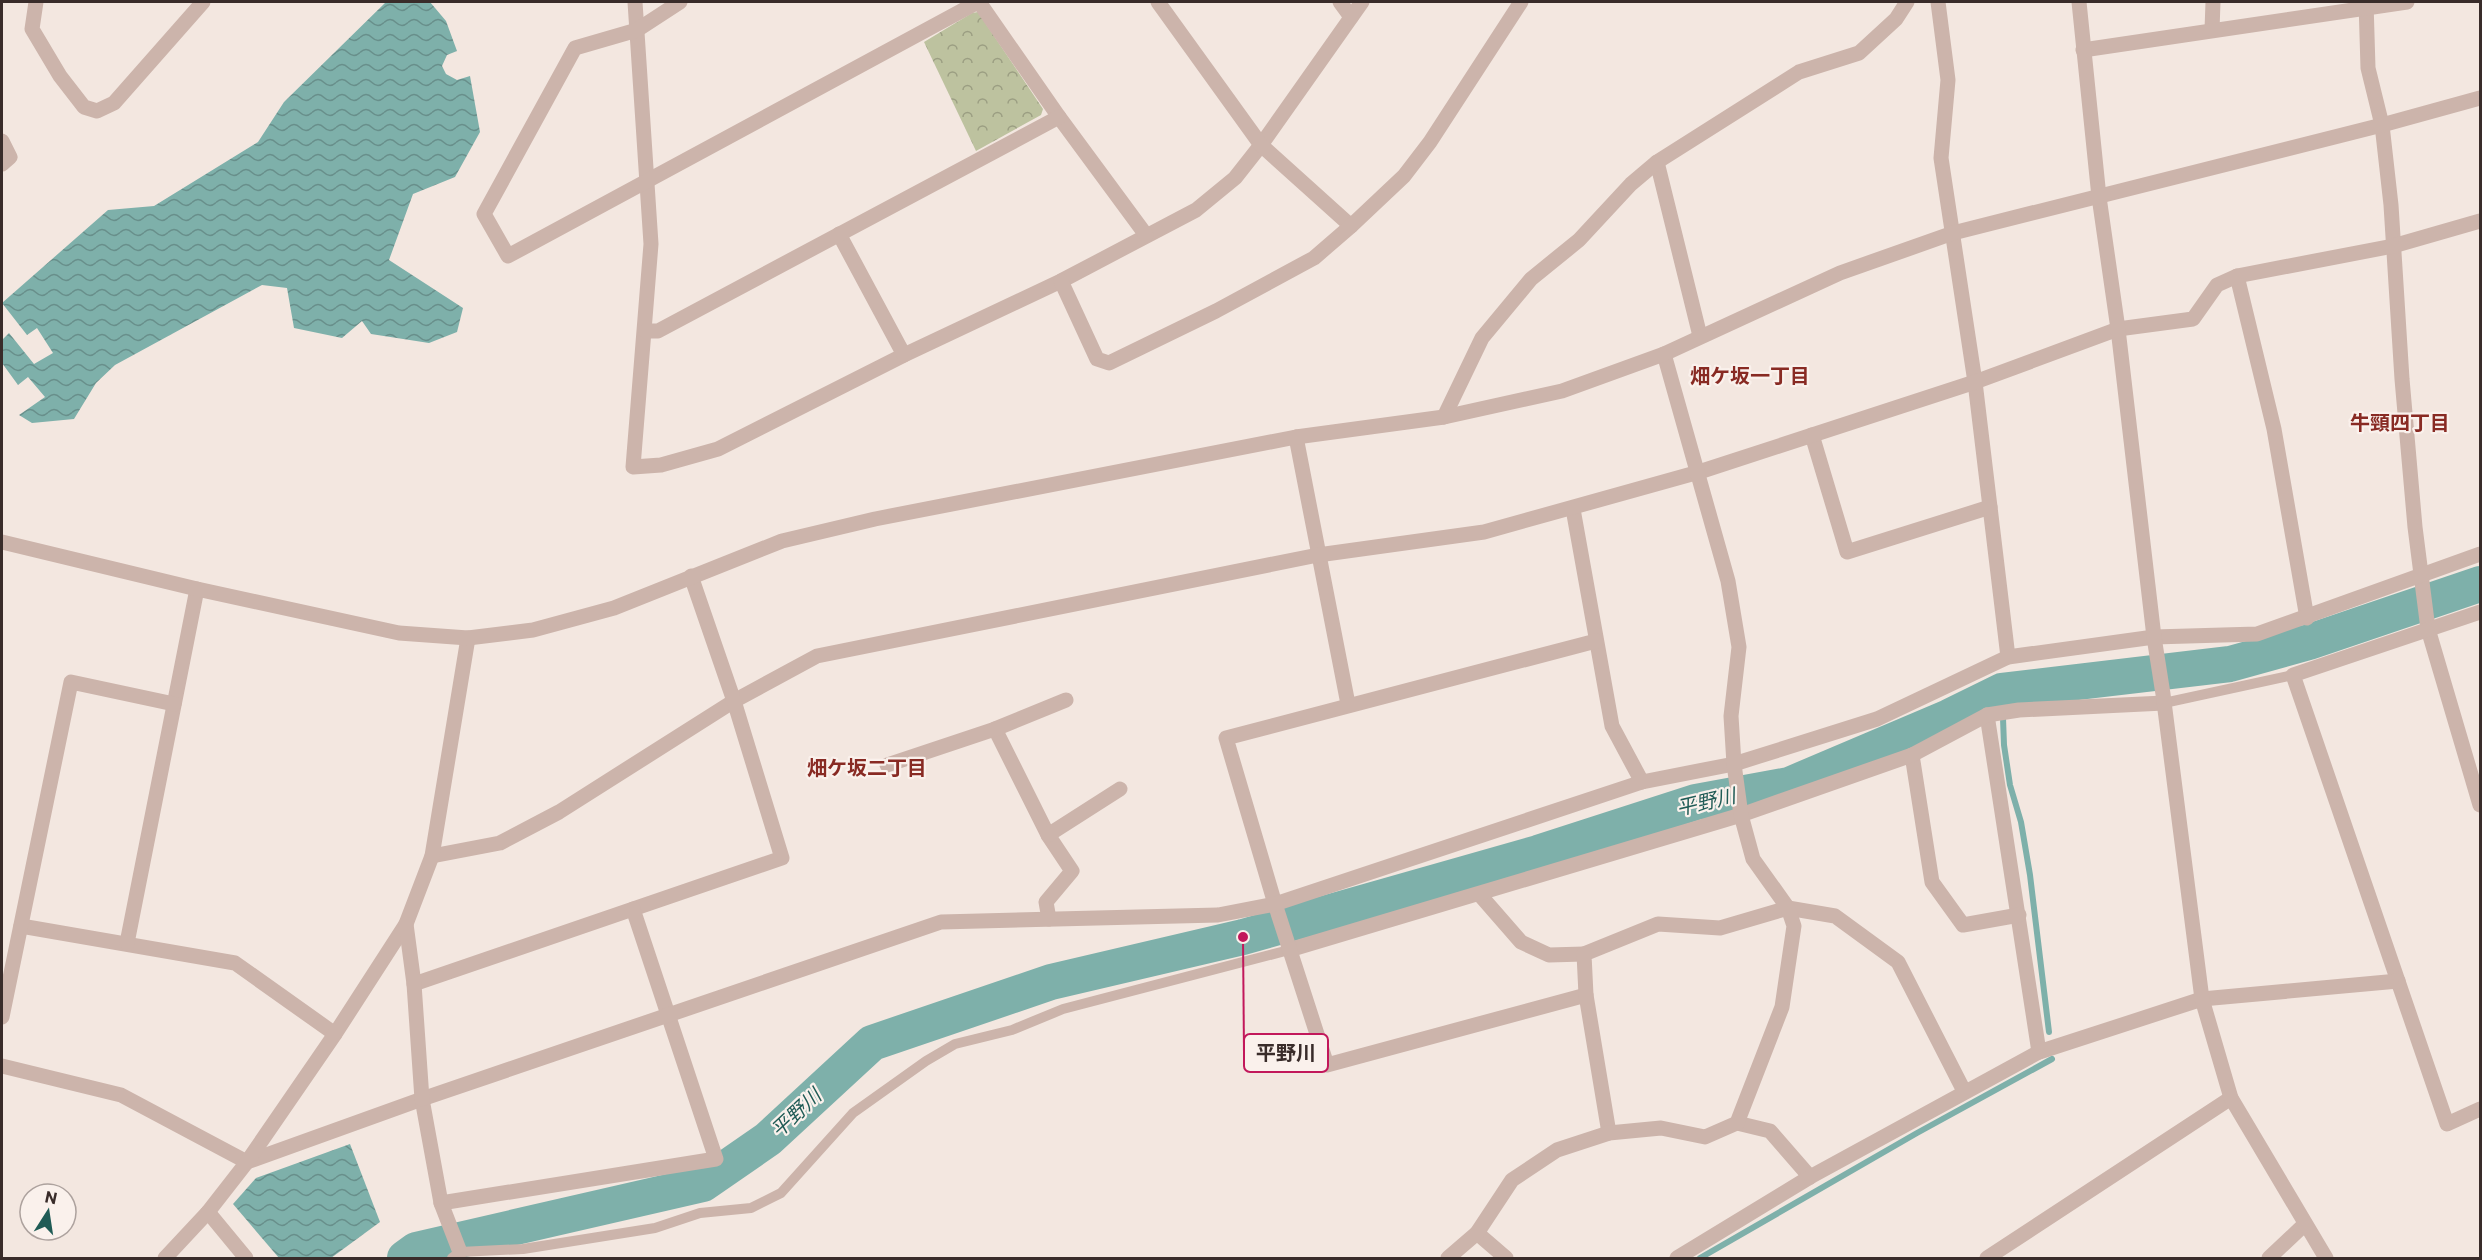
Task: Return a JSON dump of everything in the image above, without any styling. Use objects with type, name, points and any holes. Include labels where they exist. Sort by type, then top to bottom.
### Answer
[{"type":"street","points":[[36,2],[32,29],[60,76],[84,107],[98,111],[114,103],[203,2]]},
{"type":"street","points":[[635,2],[651,244],[633,467],[661,465],[718,449],[904,355],[1061,282],[1196,210],[1235,178],[1362,2]]},
{"type":"street","points":[[680,2],[637,30],[574,48],[484,214],[508,256],[979,2],[1059,117],[1146,235]]},
{"type":"street","points":[[1158,2],[1261,145],[1351,226]]},
{"type":"street","points":[[1340,2],[1351,17]]},
{"type":"street","points":[[1061,282],[1097,359],[1109,363],[1314,258],[1404,176],[1430,142],[1521,2]]},
{"type":"street","points":[[1444,417],[1482,338],[1531,279],[1579,240],[1631,184],[1657,162],[1799,72],[1859,53],[1896,19],[1907,2]]},
{"type":"street","points":[[1938,2],[1948,80],[1941,158],[1975,382],[2008,657]]},
{"type":"street","points":[[2079,2],[2099,197],[2118,330],[2154,642],[2164,699],[2202,999],[2231,1098],[2326,1258]]},
{"type":"street","points":[[2212,2],[2212,30]]},
{"type":"street","points":[[2083,50],[2366,5],[2407,2]]},
{"type":"street","points":[[2366,5],[2368,68],[2382,125],[2415,527],[2428,629],[2481,805]]},
{"type":"street","points":[[2,542],[197,589],[399,633],[468,638],[544,627],[614,608],[782,541],[875,519],[1296,436],[1444,417],[1562,391],[1664,354],[1840,273],[1953,233],[2479,102]]},
{"type":"street","points":[[645,331],[658,331],[1059,117]]},
{"type":"street","points":[[2,141],[10,157],[2,164]]},
{"type":"street","points":[[1657,162],[1700,336]]},
{"type":"street","points":[[432,856],[500,843],[560,812],[735,701],[817,656],[1318,555],[1484,532],[1572,509],[1699,472],[1975,382],[2118,330],[2193,319],[2217,285],[2237,276],[2393,246],[2481,221]]},
{"type":"street","points":[[839,234],[904,355]]},
{"type":"street","points":[[2237,276],[2274,429],[2307,618]]},
{"type":"street","points":[[1664,354],[1728,581],[1739,647],[1731,716],[1734,764],[1741,815],[1753,859],[1788,908],[1794,926],[1782,1007],[1737,1123]]},
{"type":"street","points":[[1812,435],[1847,552],[1990,507]]},
{"type":"street","points":[[1296,436],[1348,704]]},
{"type":"street","points":[[1572,509],[1612,726],[1642,782]]},
{"type":"street","points":[[2,1066],[121,1095],[247,1162],[422,1099],[941,922],[1218,915],[1275,904],[1642,782],[1734,764],[1877,719],[2008,657],[2258,634],[2481,555]]},
{"type":"street","points":[[414,984],[782,858],[735,701],[691,576]]},
{"type":"street","points":[[127,943],[197,589]]},
{"type":"street","points":[[2481,612],[2293,675],[2447,1124],[2481,1108]]},
{"type":"street","points":[[165,1258],[208,1212],[247,1162],[335,1034],[406,924],[432,856],[468,638]]},
{"type":"street","points":[[1586,995],[1327,1065],[1289,950],[1226,738],[1348,704],[1596,641]]},
{"type":"street","points":[[2,1017],[71,682],[174,704]]},
{"type":"street","points":[[1289,950],[1480,895],[1741,815],[1912,755],[1987,715],[2019,710],[2164,699]]},
{"type":"street","points":[[887,765],[995,729],[1066,700]]},
{"type":"street","points":[[1987,715],[2039,1052]]},
{"type":"street","points":[[995,729],[1048,835],[1072,871],[1046,902],[1049,920]]},
{"type":"street","points":[[1912,755],[1932,882],[1963,925],[2019,915]]},
{"type":"street","points":[[1048,835],[1120,789]]},
{"type":"street","points":[[1480,895],[1521,942],[1549,954],[1584,954],[1658,924],[1720,928],[1788,908],[1836,916],[1898,962],[1964,1091]]},
{"type":"street","points":[[441,1203],[716,1159],[633,909]]},
{"type":"street","points":[[406,924],[414,984],[422,1099],[441,1203],[458,1256]]},
{"type":"street","points":[[21,926],[235,963],[335,1034]]},
{"type":"street","points":[[1584,954],[1586,995],[1609,1133]]},
{"type":"street","points":[[1677,1258],[1810,1177],[2039,1052],[2202,999],[2398,981]]},
{"type":"street","points":[[1987,1258],[2231,1098]]},
{"type":"street","points":[[1448,1258],[1477,1233],[1512,1180],[1557,1150],[1609,1133],[1661,1128],[1705,1137],[1737,1123],[1770,1131],[1810,1177]]},
{"type":"street","points":[[208,1212],[246,1258]]},
{"type":"street","points":[[2269,1258],[2305,1224]]},
{"type":"street","points":[[1477,1233],[1506,1258]]},
{"type":"lane","points":[[2164,699],[2293,675]]},
{"type":"lane","points":[[458,1256],[524,1249],[655,1228],[699,1214],[751,1208],[781,1193],[853,1113],[926,1061],[955,1044],[1012,1030],[1064,1009],[1289,950]]},
{"type":"green space","points":[[978,12],[1043,109],[1041,115],[976,151],[924,42],[972,13]]},
{"type":"water","points":[[386,2],[430,2],[446,21],[457,51],[447,55],[442,66],[446,74],[457,80],[470,76],[480,132],[455,177],[413,194],[389,260],[463,308],[457,332],[429,343],[371,334],[362,321],[342,338],[294,328],[287,288],[262,285],[115,365],[96,383],[74,419],[32,423],[19,415],[45,397],[28,377],[18,385],[2,363],[2,340],[9,333],[34,364],[53,353],[37,328],[27,335],[2,303],[108,210],[154,206],[258,142],[284,102]]},
{"type":"water","points":[[350,1144],[380,1222],[331,1258],[279,1258],[233,1204],[256,1178]]},
{"type":"waterway","name":"平野川","points":[[405,1258],[416,1250],[703,1184],[768,1139],[872,1043],[1051,982],[1243,937],[1538,853],[1696,802],[1789,785],[1949,717],[2002,691],[2230,664],[2309,642],[2480,584]]},
{"type":"waterway","points":[[2002,691],[2004,745],[2010,785],[2021,822],[2030,875],[2049,1032]]},
{"type":"waterway","points":[[1700,1258],[1917,1133],[2052,1059]]},
{"type":"place","name":"平野川","points":[[1243,937]]},
{"type":"district","name":"畑ケ坂一丁目","points":[[1750,376]]},
{"type":"district","name":"牛頸四丁目","points":[[2400,423]]},
{"type":"district","name":"畑ケ坂二丁目","points":[[867,768]]}]
